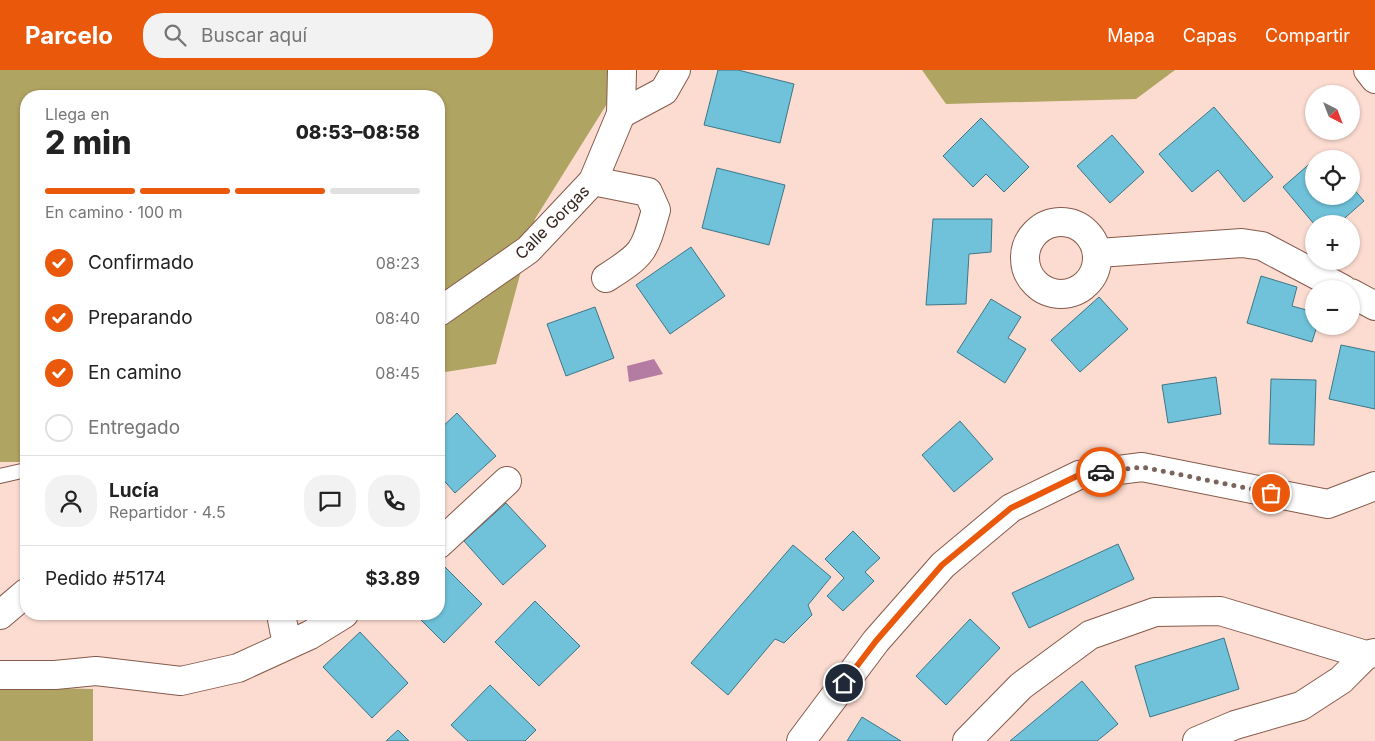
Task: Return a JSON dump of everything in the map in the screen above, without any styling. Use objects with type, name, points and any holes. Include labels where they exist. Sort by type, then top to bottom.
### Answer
[{"type":"street","name":"Calle Gorgas","points":[[445,308],[528,250],[594,181],[621,114],[622,70]]},
{"type":"street","points":[[621,114],[664,91],[676,70]]},
{"type":"street","points":[[1368,70],[1375,79]]},
{"type":"street","points":[[594,181],[648,192],[656,210],[646,245],[634,261],[606,278]]},
{"type":"street","points":[[1098,253],[1242,243],[1262,246],[1326,280]]},
{"type":"street","points":[[1360,298],[1375,306]]},
{"type":"street","points":[[801,741],[876,641],[942,565],[1011,508],[1079,475],[1142,467],[1328,504],[1375,486]]},
{"type":"street","points":[[445,538],[507,481]]},
{"type":"street","points":[[0,615],[20,598]]},
{"type":"street","points":[[967,741],[1021,686],[1090,635],[1155,612],[1220,611],[1371,654]]},
{"type":"street","points":[[282,620],[287,646]]},
{"type":"street","points":[[0,676],[55,675],[96,671],[181,681],[238,668],[310,635],[334,620]]},
{"type":"street","points":[[1197,741],[1235,724],[1301,706],[1341,680],[1371,654]]},
{"type":"lane","points":[[0,476],[20,471]]},
{"type":"shaded area","points":[[0,70],[623,70],[625,75],[535,219],[496,364],[445,372],[445,90],[20,90],[20,462],[0,462]]},
{"type":"shaded area","points":[[922,70],[1175,70],[1136,99],[946,104]]},
{"type":"shaded area","points":[[654,359],[663,374],[629,382],[627,366]]},
{"type":"shaded area","points":[[0,687],[93,689],[93,741],[0,741]]},
{"type":"building","points":[[718,70],[738,70],[794,84],[780,143],[704,125]]},
{"type":"building","points":[[1214,107],[1273,177],[1244,202],[1218,170],[1192,192],[1159,154]]},
{"type":"building","points":[[981,118],[1029,167],[1004,192],[986,174],[973,187],[943,156]]},
{"type":"building","points":[[1112,135],[1144,172],[1110,203],[1077,166]]},
{"type":"building","points":[[717,168],[785,185],[769,245],[702,228]]},
{"type":"building","points":[[1305,168],[1305,205],[1359,205],[1348,215],[1306,215],[1283,187]]},
{"type":"building","points":[[1360,196],[1364,201],[1360,205]]},
{"type":"building","points":[[933,219],[992,219],[991,252],[969,254],[966,304],[926,305]]},
{"type":"building","points":[[691,247],[725,296],[670,334],[636,285]]},
{"type":"building","points":[[1261,276],[1297,287],[1292,306],[1305,310],[1305,335],[1314,335],[1312,342],[1247,323]]},
{"type":"building","points":[[1099,297],[1128,329],[1080,372],[1051,340]]},
{"type":"building","points":[[991,299],[1021,317],[1008,338],[1026,349],[1005,383],[957,352]]},
{"type":"building","points":[[595,307],[614,358],[566,376],[547,324]]},
{"type":"building","points":[[1341,345],[1375,352],[1375,409],[1329,399]]},
{"type":"building","points":[[1216,377],[1221,414],[1168,423],[1162,385]]},
{"type":"building","points":[[1271,379],[1316,380],[1314,445],[1269,444]]},
{"type":"building","points":[[457,413],[496,456],[455,493],[445,482],[445,424]]},
{"type":"building","points":[[960,421],[993,459],[954,492],[922,455]]},
{"type":"building","points":[[506,503],[546,546],[503,585],[464,541]]},
{"type":"building","points":[[853,531],[880,558],[865,572],[874,581],[843,611],[827,596],[844,578],[825,559]]},
{"type":"building","points":[[1118,544],[1134,579],[1029,628],[1012,593]]},
{"type":"building","points":[[793,545],[831,577],[808,605],[812,615],[784,643],[775,639],[728,695],[691,663]]},
{"type":"building","points":[[445,567],[482,604],[444,643],[421,620],[445,620]]},
{"type":"building","points":[[535,601],[580,646],[539,686],[495,642]]},
{"type":"building","points":[[970,619],[1000,648],[946,705],[916,676]]},
{"type":"building","points":[[360,632],[408,683],[372,718],[323,667]]},
{"type":"building","points":[[1224,638],[1239,689],[1150,717],[1135,666]]},
{"type":"building","points":[[1082,681],[1118,724],[1097,741],[1010,741]]},
{"type":"building","points":[[490,685],[536,730],[525,741],[468,741],[451,725]]},
{"type":"building","points":[[862,717],[901,741],[847,741]]},
{"type":"building","points":[[398,730],[409,741],[386,741]]},
{"type":"way so far","points":[[1101,472],[1142,467],[1271,493]]},
{"type":"route","points":[[844,683],[876,641],[942,565],[1011,508],[1079,475],[1101,472]]}]
